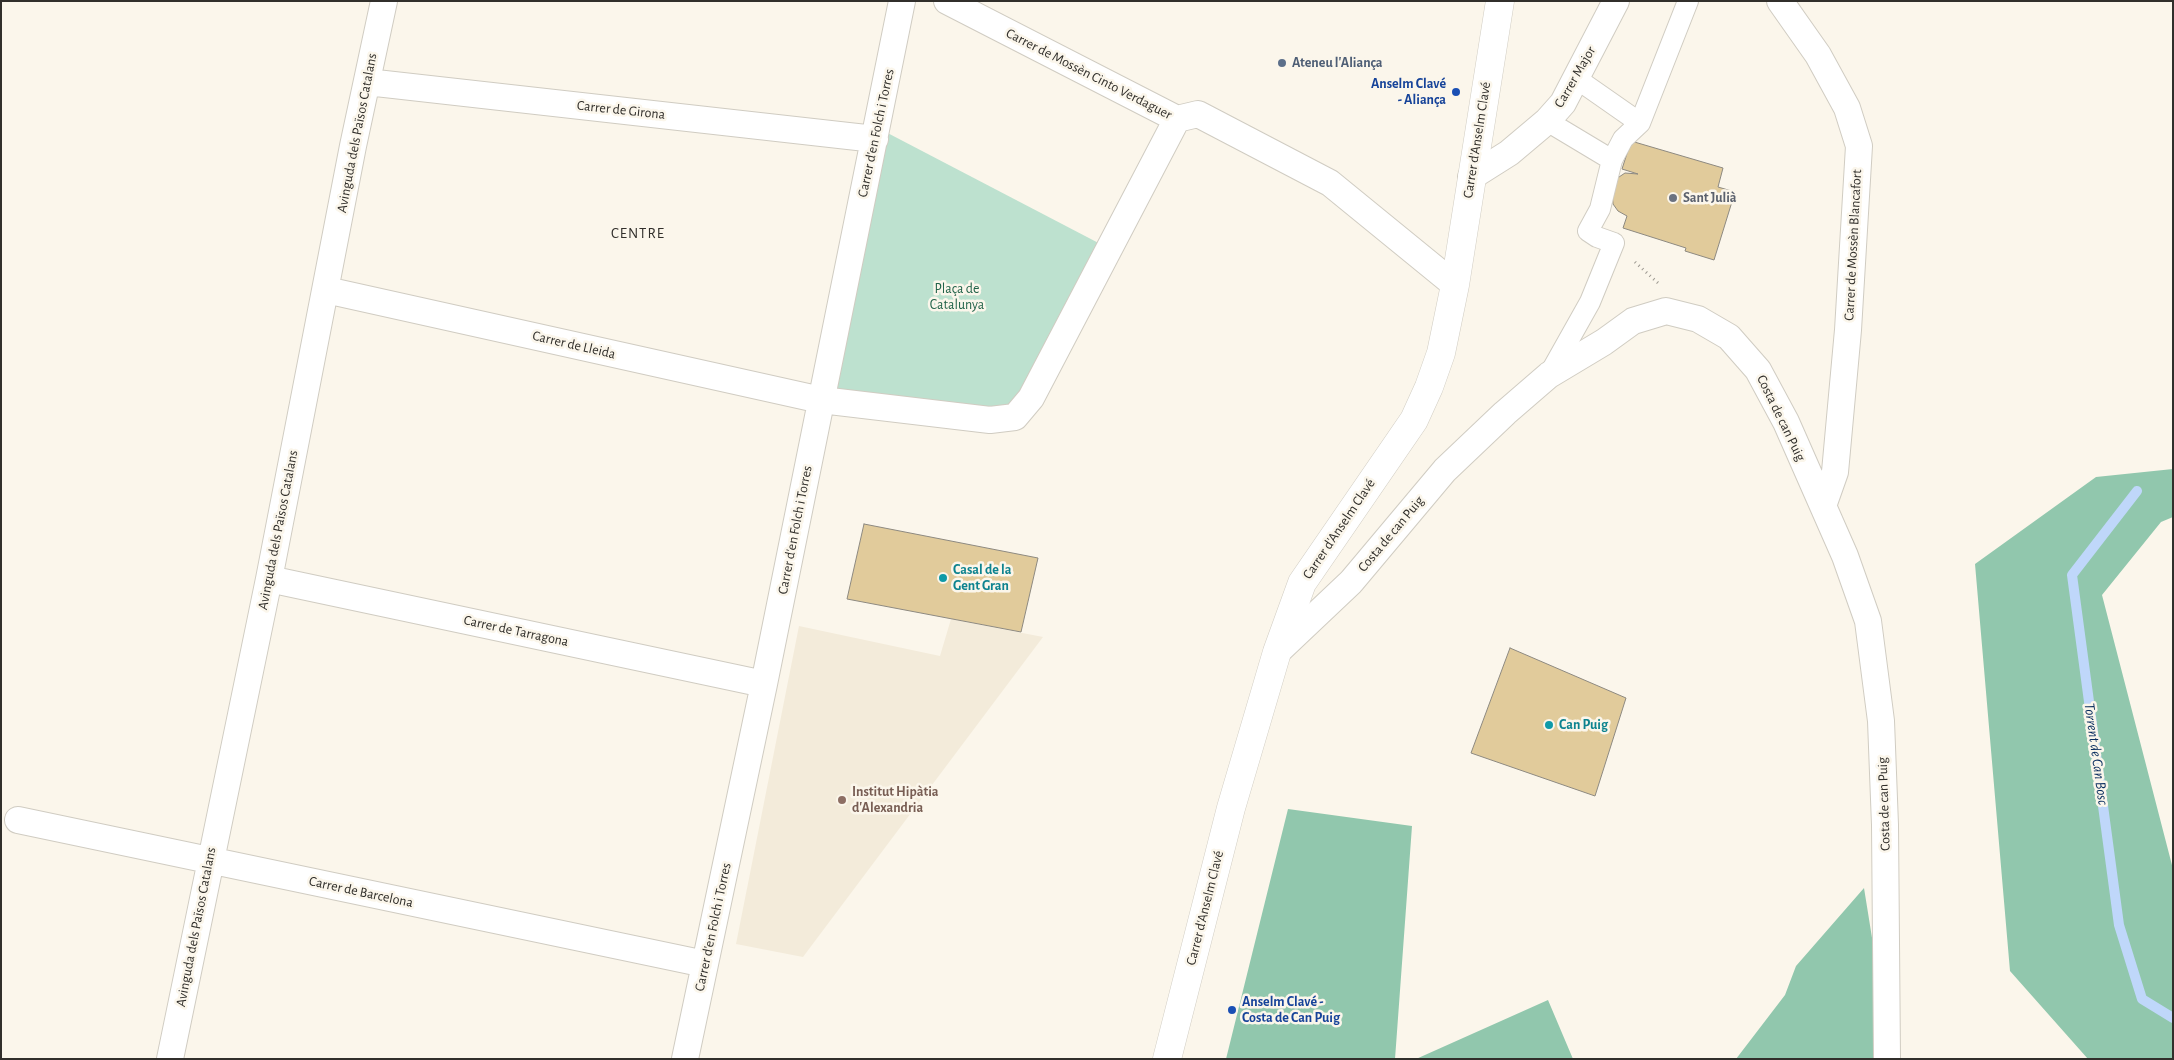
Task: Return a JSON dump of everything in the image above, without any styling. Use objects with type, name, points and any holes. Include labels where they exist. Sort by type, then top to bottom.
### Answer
[{"type":"street","name":"Avinguda dels Països Catalans","points":[[170,1059],[269,579],[384,1]]},
{"type":"street","name":"Carrer d'en Folch i Torres","points":[[685,1059],[764,684],[902,1]]},
{"type":"street","name":"Carrer de Mossèn Cinto Verdaguer","points":[[947,1],[1177,119],[1198,114],[1330,183],[1455,285]]},
{"type":"street","name":"Carrer d'Anselm Clavé","points":[[1168,1059],[1231,808],[1277,652],[1302,583],[1418,412],[1441,354],[1455,285],[1500,1]]},
{"type":"street","name":"Carrer Major","points":[[1471,177],[1509,153],[1547,121],[1563,103],[1616,1]]},
{"type":"street","points":[[1549,375],[1590,302],[1614,243],[1597,237],[1588,231],[1600,209],[1612,160],[1624,139],[1640,123],[1688,1]]},
{"type":"street","name":"Carrer de Mossèn Blancafort","points":[[1780,1],[1818,56],[1847,108],[1859,146],[1848,330],[1835,472],[1823,506]]},
{"type":"street","points":[[1577,79],[1640,123]]},
{"type":"street","name":"Carrer de Girona","points":[[367,82],[874,139]]},
{"type":"street","points":[[821,400],[990,420],[1015,417],[1031,398],[1177,119]]},
{"type":"street","points":[[1547,121],[1612,160]]},
{"type":"street","name":"Carrer de Lleida","points":[[326,290],[821,400]]},
{"type":"street","name":"Costa de can Puig","points":[[1277,652],[1351,582],[1444,470],[1504,413],[1549,375],[1604,342],[1633,321],[1666,311],[1698,319],[1729,337],[1758,370],[1786,422],[1844,556],[1868,621],[1881,721],[1885,825],[1887,1059]]},
{"type":"street","name":"Carrer de Tarragona","points":[[269,579],[764,684]]},
{"type":"street","name":"Carrer de Barcelona","points":[[18,820],[705,964]]},
{"type":"shaded area","name":"Institut Hipàtia d'Alexandria","points":[[951,619],[1043,637],[803,957],[736,944],[799,626],[940,656]]},
{"type":"green space","name":"Plaça de Catalunya","points":[[878,128],[1110,249],[1015,417],[821,400]]},
{"type":"green space","points":[[2173,469],[2173,517],[2161,522],[2102,595],[2173,869],[2173,1059],[2088,1059],[2010,971],[1975,564],[2096,477]]},
{"type":"green space","points":[[1288,809],[1412,826],[1395,1059],[1226,1059]]},
{"type":"green space","points":[[1864,888],[1887,1031],[1887,1059],[1736,1059],[1785,995],[1796,966]]},
{"type":"green space","points":[[1548,1000],[1573,1059],[1416,1059]]},
{"type":"building","name":"Sant Julià","points":[[1631,141],[1723,168],[1718,187],[1735,192],[1714,260],[1685,251],[1686,248],[1623,228],[1627,216],[1618,211],[1613,204],[1612,191],[1616,179],[1625,173],[1638,174],[1622,169]]},
{"type":"building","name":"Casal de la Gent Gran","points":[[864,524],[1038,558],[1021,632],[847,599]]},
{"type":"building","name":"Can Puig","points":[[1510,648],[1626,698],[1595,796],[1471,753]]},
{"type":"waterway","name":"Torrent de Can Bosc","points":[[2137,491],[2072,575],[2119,925],[2142,999],[2173,1018]]},
{"type":"place","name":"Ateneu l'Aliança","points":[[1282,63]]},
{"type":"place","name":"Anselm Clavé - Aliança","points":[[1456,92]]},
{"type":"place","name":"Sant Julià","points":[[1673,198]]},
{"type":"place","name":"Casal de la Gent Gran","points":[[943,578]]},
{"type":"place","name":"Can Puig","points":[[1549,725]]},
{"type":"place","name":"Institut Hipàtia d'Alexandria","points":[[842,800]]},
{"type":"place","name":"Anselm Clavé - Costa de Can Puig","points":[[1232,1010]]},
{"type":"district","name":"CENTRE","points":[[638,233]]}]
